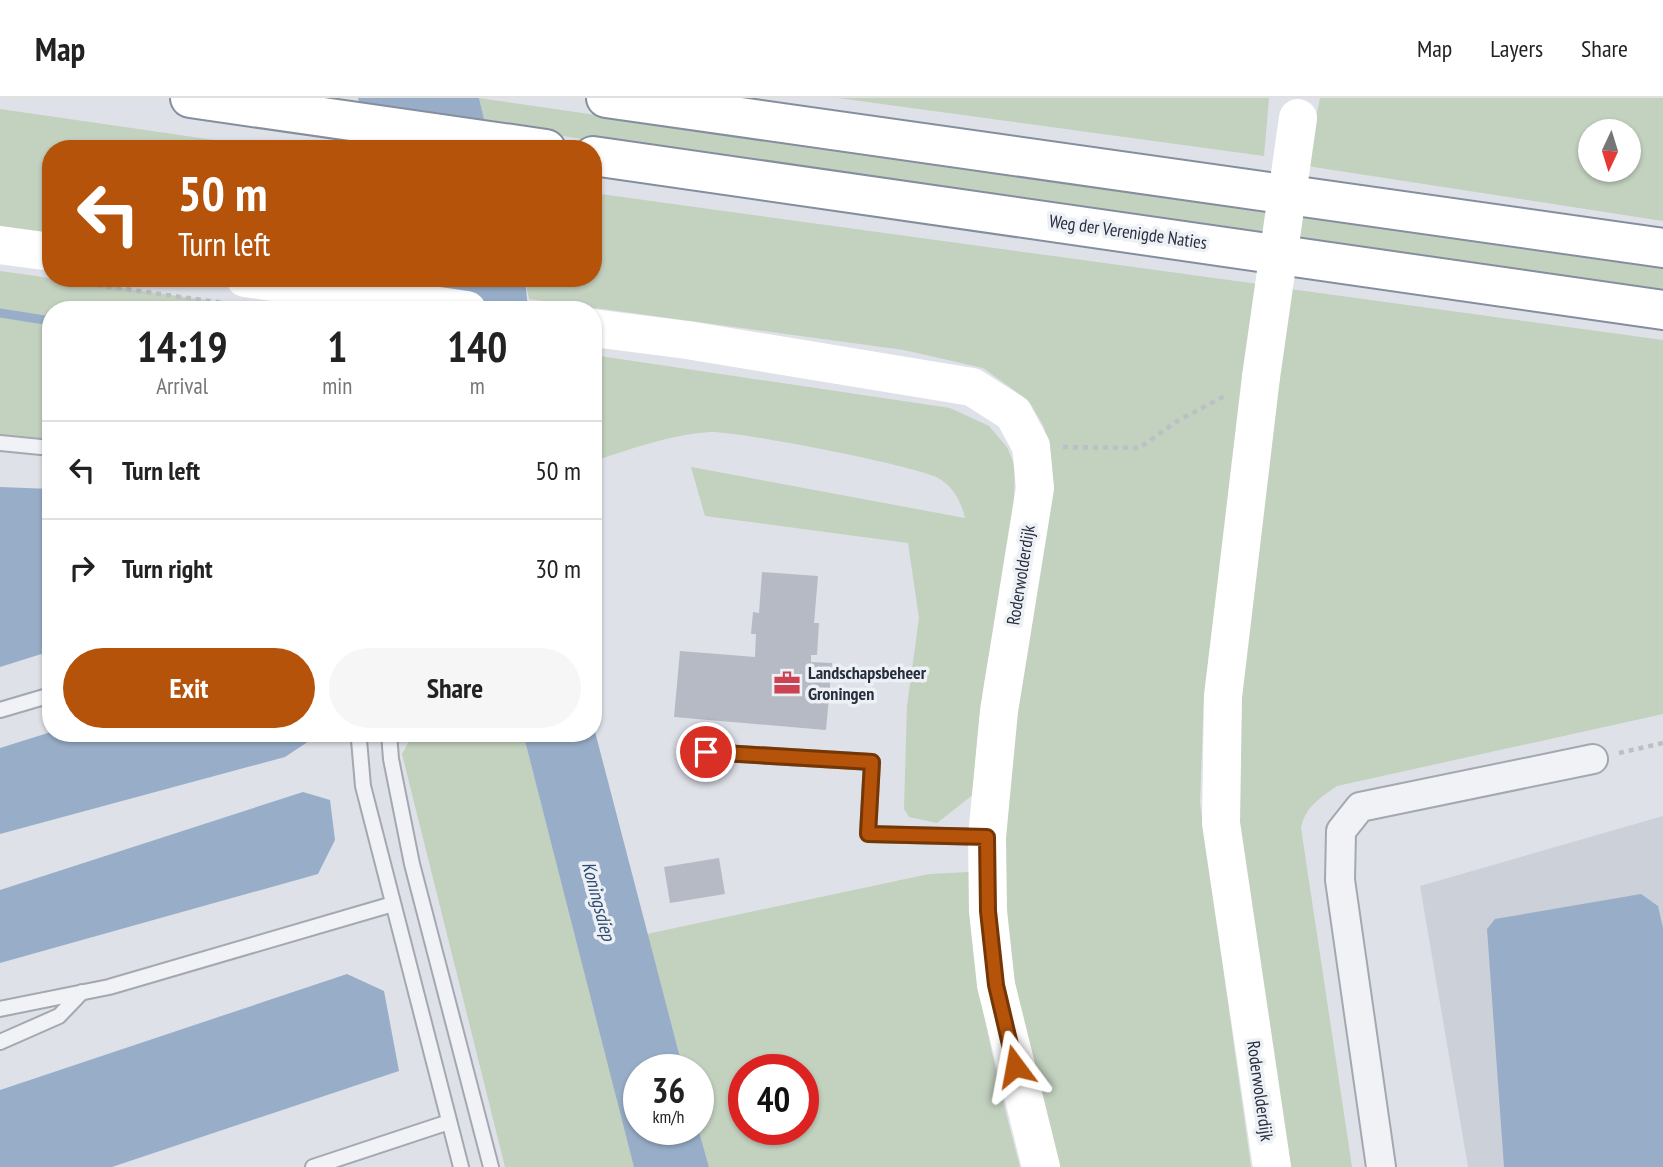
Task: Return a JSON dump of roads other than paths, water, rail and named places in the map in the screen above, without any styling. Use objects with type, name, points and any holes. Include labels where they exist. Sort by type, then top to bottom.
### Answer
[{"type":"main road","points":[[190,98],[486,140]]},
{"type":"main road","points":[[606,98],[1663,248]]},
{"type":"main road","name":"Roderwolderdijk","points":[[1272,1167],[1221,823],[1223,697],[1261,377],[1300,108]]},
{"type":"main road","name":"Weg der Verenigde Naties","points":[[602,157],[1663,310]]},
{"type":"main road","points":[[0,245],[42,262]]},
{"type":"main road","points":[[238,291],[322,299],[411,301]]},
{"type":"main road","name":"Roderwolderdijk","points":[[602,329],[701,342],[972,387],[1013,413],[1031,446],[1035,488],[999,711],[987,837],[988,911],[996,985],[1041,1167]]},
{"type":"street","points":[[1381,1167],[1340,880],[1341,831],[1360,807],[1593,759]]},
{"type":"lane","points":[[0,443],[42,446]]},
{"type":"lane","points":[[0,710],[42,698]]},
{"type":"lane","points":[[359,742],[363,786],[461,1167]]},
{"type":"lane","points":[[390,742],[412,864],[491,1167]]},
{"type":"lane","points":[[706,752],[872,762],[868,834],[987,837]]},
{"type":"lane","points":[[0,1009],[189,965],[393,904]]},
{"type":"lane","points":[[0,1042],[59,1016],[82,992]]},
{"type":"lane","points":[[313,1167],[449,1122]]},
{"type":"water","points":[[358,98],[479,98],[489,140],[369,140]]},
{"type":"water","points":[[406,287],[526,287],[527,301],[410,301]]},
{"type":"water","points":[[0,487],[42,489],[42,654],[0,667]]},
{"type":"water","points":[[42,735],[42,742],[308,742],[285,757],[0,834],[0,748]]},
{"type":"water","name":"Koningsdiep","points":[[525,742],[598,742],[679,1054],[623,1054],[623,1124]]},
{"type":"water","points":[[303,792],[330,800],[335,840],[318,874],[0,963],[0,890]]},
{"type":"water","points":[[1641,894],[1658,906],[1663,928],[1663,1167],[1504,1167],[1487,929],[1495,919]]},
{"type":"water","points":[[347,974],[384,991],[399,1071],[112,1167],[0,1167],[0,1090]]},
{"type":"water","points":[[628,1145],[703,1145],[709,1167],[634,1167]]},
{"type":"waterway","points":[[0,313],[42,320]]},
{"type":"place","name":"Landschapsbeheer Groningen","points":[[787,683]]}]
